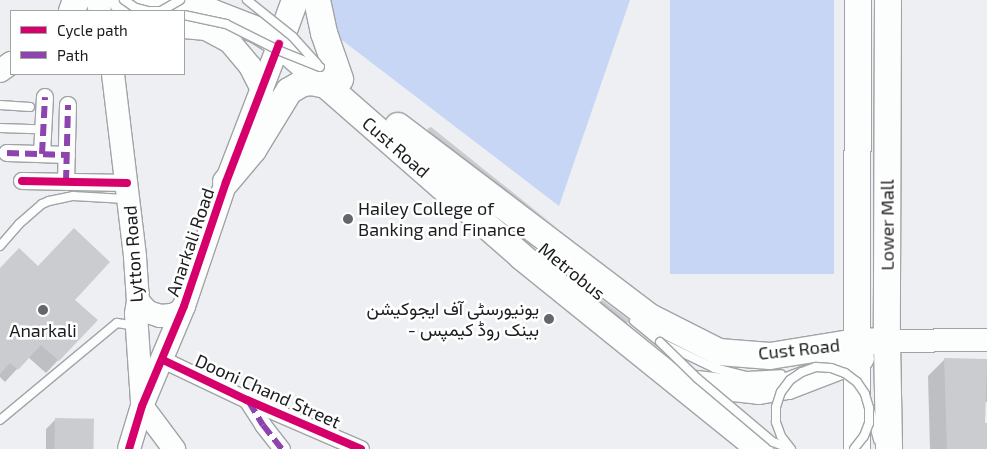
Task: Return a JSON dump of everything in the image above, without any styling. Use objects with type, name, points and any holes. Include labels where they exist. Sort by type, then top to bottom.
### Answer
[{"type":"main road","name":"Cust Road","points":[[122,0],[166,10]]},
{"type":"main road","points":[[181,10],[213,0]]},
{"type":"main road","name":"Cust Road","points":[[225,0],[281,37],[332,79],[650,317],[719,352],[770,356],[856,351]]},
{"type":"main road","points":[[281,37],[295,0]]},
{"type":"main road","points":[[226,182],[253,150],[289,91],[304,83],[332,79],[317,0]]},
{"type":"main road","name":"Lower Mall","points":[[855,449],[858,0]]},
{"type":"main road","name":"Lower Mall","points":[[888,0],[886,341],[889,449]]},
{"type":"main road","name":"Cust Road","points":[[185,13],[231,18],[281,37]]},
{"type":"main road","name":"Cust Road","points":[[332,79],[522,257],[760,449]]},
{"type":"main road","points":[[676,381],[759,390],[788,386],[856,351],[886,341]]},
{"type":"street","points":[[185,17],[229,41],[240,51],[262,90]]},
{"type":"street","name":"Anarkali Road","points":[[129,449],[142,406],[164,360],[226,182],[281,37]]},
{"type":"street","name":"Lytton Road","points":[[115,76],[138,301],[136,326],[142,406]]},
{"type":"street","points":[[42,154],[44,97]]},
{"type":"street","points":[[66,182],[68,105]]},
{"type":"street","points":[[7,153],[66,155]]},
{"type":"street","points":[[22,181],[66,182],[128,191]]},
{"type":"street","points":[[138,301],[148,312],[160,316],[172,315],[179,312],[184,306]]},
{"type":"street","points":[[886,341],[987,340]]},
{"type":"street","name":"Dooni Chand Street","points":[[164,360],[247,400],[361,449]]},
{"type":"street","points":[[247,400],[262,426],[282,449]]},
{"type":"street","points":[[142,406],[174,449]]},
{"type":"lane","points":[[122,0],[136,8],[145,10]]},
{"type":"lane","points":[[247,0],[293,37],[332,79]]},
{"type":"lane","points":[[185,14],[226,24],[332,79]]},
{"type":"lane","points":[[0,105],[30,107]]},
{"type":"lane","name":"Metrobus","points":[[388,122],[540,245]]},
{"type":"lane","points":[[0,128],[37,129]]},
{"type":"lane","points":[[0,246],[42,204],[73,196],[128,191]]},
{"type":"lane","points":[[630,318],[660,342],[697,378],[773,442],[790,449]]},
{"type":"lane","points":[[0,420],[116,323],[136,326]]},
{"type":"lane","points":[[660,342],[714,368],[731,373],[760,376],[802,372],[816,368],[831,368],[845,373],[857,382],[865,394],[880,449]]},
{"type":"lane","points":[[790,449],[778,429],[776,406],[780,392],[790,380],[802,372]]},
{"type":"lane","points":[[855,449],[864,436],[869,423],[869,408]]},
{"type":"shaded area","points":[[325,0],[630,0],[559,206],[317,21]]},
{"type":"shaded area","points":[[670,0],[834,0],[834,274],[670,274]]},
{"type":"building","points":[[431,127],[561,231],[427,129]]},
{"type":"building","name":"Anarkali","points":[[74,228],[110,262],[75,300],[98,320],[59,361],[41,345],[18,370],[10,363],[0,374],[0,268],[19,248],[38,266]]},
{"type":"building","points":[[544,256],[629,320],[629,323],[628,323]]},
{"type":"building","points":[[944,358],[987,359],[985,423],[987,423],[987,449],[947,449]]},
{"type":"building","points":[[55,418],[94,419],[93,449],[54,449]]},
{"type":"marked path","points":[[42,154],[45,97]]},
{"type":"marked path","points":[[66,182],[68,105]]},
{"type":"marked path","points":[[7,153],[67,155]]},
{"type":"marked path","points":[[249,402],[263,425],[282,449]]},
{"type":"cycle path","points":[[129,449],[142,406],[184,306],[226,182],[279,44]]},
{"type":"cycle path","points":[[22,181],[127,183]]},
{"type":"cycle path","points":[[163,360],[247,400],[361,449]]},
{"type":"place","name":"Hailey College of Banking and Finance","points":[[348,219]]},
{"type":"place","name":"Anarkali","points":[[43,310]]},
{"type":"place","name":"یونیورسٹی آف ایجوکیشن - بینک روڈ کیمپس","points":[[549,319]]}]
